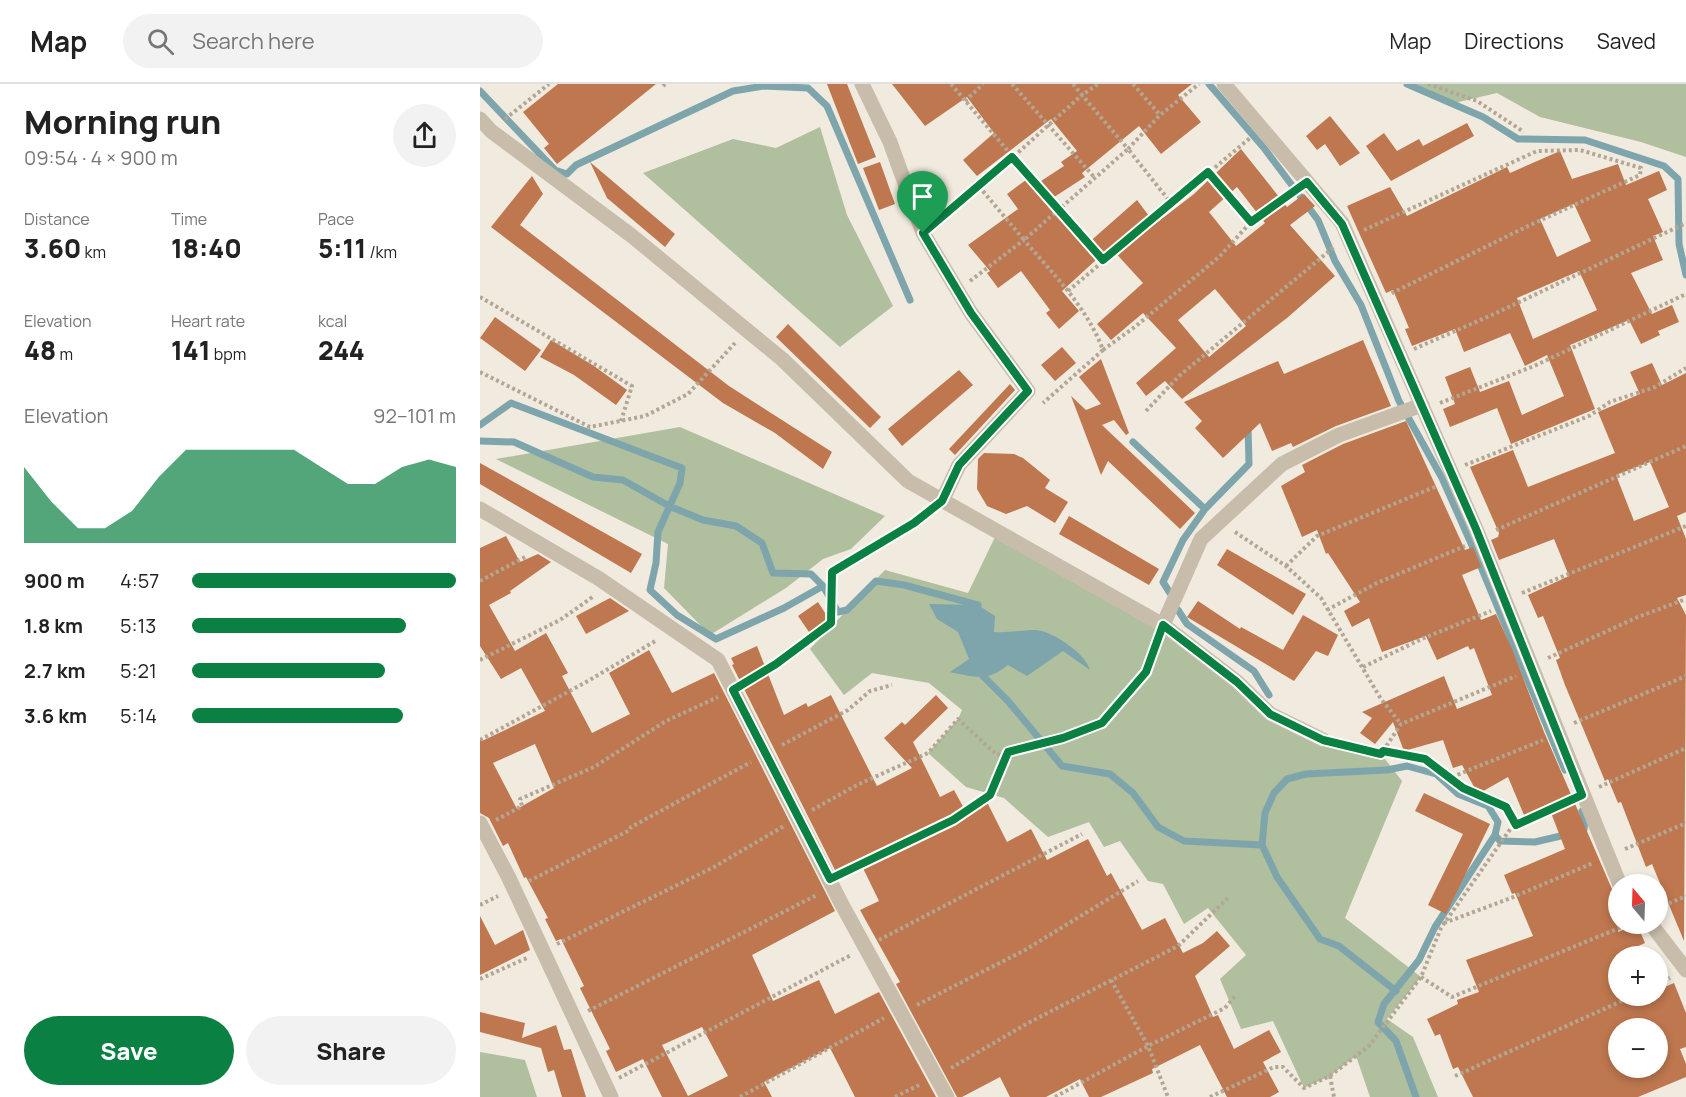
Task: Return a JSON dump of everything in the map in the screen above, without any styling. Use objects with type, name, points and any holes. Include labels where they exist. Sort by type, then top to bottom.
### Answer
[{"type":"street","points":[[862,84],[890,142],[923,233],[958,290],[1028,391],[959,465],[942,501]]},
{"type":"street","points":[[1224,84],[1342,224],[1349,238],[1480,539],[1615,874]]},
{"type":"street","points":[[480,119],[491,131],[632,236],[782,359],[908,481],[1163,625],[1237,682],[1270,714],[1323,740]]},
{"type":"street","points":[[1163,625],[1201,539],[1282,464],[1339,435],[1423,407]]},
{"type":"street","points":[[480,508],[609,585],[718,660],[832,883],[947,1097]]},
{"type":"street","points":[[481,826],[514,888],[608,1091]]},
{"type":"street","points":[[1659,934],[1686,970]]},
{"type":"path","points":[[491,131],[549,84]]},
{"type":"path","points":[[951,84],[1103,260]]},
{"type":"path","points":[[965,101],[983,84]]},
{"type":"path","points":[[1012,84],[1095,178]]},
{"type":"path","points":[[1073,84],[1172,203]]},
{"type":"path","points":[[923,233],[1082,95],[1098,84]]},
{"type":"path","points":[[1133,84],[1160,116]]},
{"type":"path","points":[[958,290],[1024,240],[1129,150],[1160,116],[1199,84]]},
{"type":"path","points":[[1428,84],[1477,101],[1524,132]]},
{"type":"path","points":[[1068,291],[1262,128]]},
{"type":"path","points":[[1146,411],[1179,376],[1231,331],[1324,252],[1349,238],[1537,151],[1580,150],[1641,168],[1640,175],[1376,300]]},
{"type":"path","points":[[1208,172],[1251,222]]},
{"type":"path","points":[[1028,391],[1042,404],[1103,350],[1136,326],[1219,257],[1251,222],[1307,182]]},
{"type":"path","points":[[978,184],[1068,291],[1095,330],[1103,350]]},
{"type":"path","points":[[1400,355],[1494,314],[1686,224]]},
{"type":"path","points":[[1423,407],[1534,366],[1686,294]]},
{"type":"path","points":[[480,297],[632,386],[621,421]]},
{"type":"path","points":[[480,372],[590,427],[645,416],[688,394],[747,330]]},
{"type":"path","points":[[1286,566],[1317,536],[1589,416],[1610,402],[1655,387],[1686,368]]},
{"type":"path","points":[[1327,610],[1377,583],[1533,516],[1536,512],[1686,446]]},
{"type":"path","points":[[481,826],[522,806],[520,799],[594,767],[666,721],[733,690],[776,664],[831,623],[832,572],[914,523],[942,501]]},
{"type":"path","points":[[1219,522],[1286,566],[1321,598],[1381,699],[1401,724]]},
{"type":"path","points":[[1363,667],[1506,603],[1543,582],[1686,526]]},
{"type":"path","points":[[480,581],[538,551],[542,545]]},
{"type":"path","points":[[480,660],[560,620],[609,585]]},
{"type":"path","points":[[1323,740],[1367,753],[1381,754],[1401,724],[1532,668],[1638,617],[1686,599]]},
{"type":"path","points":[[480,740],[659,638],[669,625]]},
{"type":"path","points":[[480,979],[543,951],[714,867],[856,785],[927,753],[958,719],[997,755],[1063,738],[1102,723],[1146,672],[1163,625]]},
{"type":"path","points":[[1452,777],[1686,676]]},
{"type":"path","points":[[514,888],[630,830],[631,827],[848,710],[870,692],[892,686]]},
{"type":"path","points":[[1209,1097],[1274,1066],[1283,1067],[1304,1088],[1330,1076],[1369,1046],[1421,977],[1444,923],[1496,847],[1516,825],[1686,748]]},
{"type":"path","points":[[1383,751],[1425,759],[1452,777],[1463,788],[1506,807],[1516,825]]},
{"type":"path","points":[[574,1018],[953,820],[990,795],[1008,752]]},
{"type":"path","points":[[1444,923],[1511,898],[1686,823]]},
{"type":"path","points":[[608,1091],[945,904],[1082,834]]},
{"type":"path","points":[[740,1097],[902,1011],[1025,950],[1138,881]]},
{"type":"path","points":[[1668,904],[1686,896]]},
{"type":"path","points":[[895,1097],[1028,1023],[1178,946],[1228,898]]},
{"type":"path","points":[[1421,977],[1452,997],[1608,933]]},
{"type":"path","points":[[1111,980],[1148,1046],[1168,1097]]},
{"type":"path","points":[[1055,1097],[1148,1046],[1225,1008],[1236,995]]},
{"type":"path","points":[[1455,1076],[1611,1006]]},
{"type":"path","points":[[1330,1076],[1334,1097]]},
{"type":"green space","points":[[1407,84],[1686,84],[1686,157],[1641,142],[1540,117],[1497,93],[1450,104]]},
{"type":"green space","points":[[820,127],[847,215],[893,306],[840,347],[643,173],[733,139],[776,148]]},
{"type":"green space","points":[[680,427],[885,516],[851,549],[823,559],[786,588],[710,635],[664,588],[668,544],[496,459]]},
{"type":"green space","points":[[997,533],[1163,625],[1271,714],[1323,740],[1381,754],[1402,781],[1345,918],[1421,977],[1387,1019],[1413,1037],[1438,1097],[1370,1097],[1356,1056],[1330,1076],[1304,1088],[1273,1021],[1241,1029],[1220,979],[1246,955],[1208,908],[1184,924],[1163,884],[1148,881],[1120,841],[1104,847],[1089,822],[1048,837],[1004,798],[966,787],[928,753],[958,719],[962,710],[929,683],[872,673],[844,695],[810,649],[885,570],[968,593]]},
{"type":"green space","points":[[480,1052],[525,1060],[537,1097],[480,1097]]},
{"type":"water","points":[[929,604],[978,605],[995,616],[994,632],[1036,630],[1051,634],[1076,651],[1090,670],[1063,651],[1027,676],[1008,665],[994,674],[980,677],[950,672],[969,659],[958,632],[937,619]]},
{"type":"building","points":[[558,84],[656,84],[557,164],[544,148],[549,144],[523,112]]},
{"type":"building","points":[[827,84],[847,84],[876,157],[858,164]]},
{"type":"building","points":[[892,84],[1192,84],[1178,95],[1201,122],[1161,154],[1139,126],[1082,173],[1085,177],[1048,201],[1086,245],[1137,200],[1155,224],[1194,194],[1241,149],[1287,207],[1304,194],[1315,206],[1290,225],[1335,276],[1287,318],[1182,399],[1165,381],[1146,396],[1136,383],[1176,348],[1143,313],[1111,340],[1097,324],[1143,283],[1112,249],[1110,251],[1108,249],[1062,291],[1079,311],[1059,329],[1046,313],[1050,310],[1021,271],[998,288],[987,273],[990,271],[968,245],[1018,209],[1007,194],[1030,177],[1035,185],[1064,166],[1061,162],[1077,151],[1051,119],[977,176],[963,160],[994,133],[967,97],[925,126]],"holes":[[[1237,187],[1265,223],[1236,246],[1209,212]],[[1215,289],[1246,326],[1209,357],[1178,320]]]},
{"type":"building","points":[[1330,116],[1360,153],[1340,166],[1325,144],[1317,150],[1306,136]]},
{"type":"building","points":[[1467,123],[1474,136],[1391,181],[1366,146],[1384,133],[1397,151],[1419,139],[1423,146]]},
{"type":"building","points":[[1560,151],[1572,179],[1618,164],[1626,185],[1659,171],[1667,190],[1648,199],[1663,232],[1653,236],[1663,260],[1631,273],[1652,314],[1672,305],[1679,322],[1658,331],[1660,335],[1641,344],[1629,320],[1570,345],[1595,409],[1511,444],[1497,408],[1450,427],[1443,409],[1455,404],[1445,377],[1470,367],[1480,392],[1509,381],[1522,415],[1564,396],[1547,355],[1525,366],[1510,333],[1464,352],[1455,329],[1412,346],[1405,329],[1409,328],[1393,290],[1386,293],[1347,206],[1390,187],[1407,216],[1507,167],[1510,173]],"holes":[[[1574,204],[1591,241],[1557,257],[1540,219]],[[1579,271],[1597,310],[1533,339],[1517,298]]]},
{"type":"building","points":[[590,162],[675,234],[665,247],[607,198]]},
{"type":"building","points":[[880,162],[895,204],[879,210],[863,168]]},
{"type":"building","points":[[532,176],[543,194],[520,225],[729,386],[832,452],[823,469],[775,433],[723,403],[491,227]]},
{"type":"building","points":[[495,317],[541,350],[525,371],[480,338]]},
{"type":"building","points":[[788,324],[881,417],[870,428],[776,337]]},
{"type":"building","points":[[551,340],[594,366],[627,390],[616,405],[574,375],[540,357]]},
{"type":"building","points":[[1363,340],[1391,406],[1336,426],[1293,447],[1291,443],[1272,451],[1260,423],[1223,458],[1195,428],[1202,421],[1184,402],[1278,361],[1284,374]]},
{"type":"building","points":[[1062,347],[1076,363],[1055,381],[1041,365]]},
{"type":"building","points":[[1101,359],[1129,433],[1126,435],[1114,420],[1102,425],[1195,513],[1180,529],[1108,461],[1101,475],[1071,396],[1086,410],[1101,404],[1079,377]]},
{"type":"building","points":[[1652,363],[1662,385],[1686,373],[1686,512],[1677,516],[1686,539],[1686,595],[1677,598],[1686,615],[1684,941],[1668,902],[1668,874],[1656,874],[1652,864],[1646,867],[1621,802],[1618,803],[1608,779],[1605,781],[1565,685],[1556,660],[1560,658],[1543,616],[1538,618],[1528,595],[1569,576],[1554,539],[1499,560],[1491,540],[1498,537],[1499,533],[1470,467],[1513,450],[1528,487],[1615,453],[1598,412],[1640,394],[1630,372]],"holes":[[[1650,462],[1669,507],[1634,521],[1616,475]]]},
{"type":"building","points":[[959,370],[973,385],[902,446],[888,429]]},
{"type":"building","points":[[1010,384],[1015,390],[955,455],[949,449]]},
{"type":"building","points":[[1406,421],[1465,550],[1473,547],[1481,567],[1462,575],[1481,620],[1496,614],[1608,880],[1608,934],[1641,934],[1645,943],[1638,946],[1608,946],[1608,1006],[1668,1006],[1668,986],[1674,983],[1686,1013],[1686,1047],[1680,1049],[1686,1064],[1686,1077],[1638,1097],[1473,1097],[1458,1067],[1453,1069],[1440,1034],[1435,1036],[1427,1019],[1458,1004],[1457,1000],[1479,992],[1466,960],[1533,936],[1515,893],[1512,894],[1504,875],[1565,849],[1548,805],[1524,815],[1508,777],[1478,794],[1462,765],[1453,768],[1443,740],[1404,751],[1393,722],[1375,744],[1360,733],[1372,718],[1362,712],[1444,676],[1457,709],[1492,695],[1474,648],[1470,650],[1468,646],[1437,660],[1426,636],[1382,652],[1369,618],[1352,627],[1344,611],[1360,602],[1328,553],[1326,554],[1317,530],[1302,537],[1281,486],[1305,472],[1302,465],[1343,444]]},
{"type":"building","points":[[984,453],[1014,454],[1023,458],[1050,480],[1045,488],[1068,502],[1055,523],[1027,506],[1006,514],[987,506],[977,489],[978,459]]},
{"type":"building","points":[[480,463],[642,554],[631,573],[480,484]]},
{"type":"building","points":[[1069,516],[1159,569],[1149,585],[1059,534]]},
{"type":"building","points":[[506,536],[520,562],[538,554],[551,562],[510,591],[511,593],[489,605],[515,651],[546,633],[568,673],[562,676],[592,733],[630,714],[609,673],[649,650],[672,693],[714,673],[835,911],[752,955],[773,1001],[819,980],[835,1014],[879,992],[936,1097],[855,1097],[830,1048],[764,1082],[772,1097],[662,1097],[643,1059],[616,1072],[606,1051],[610,1049],[580,988],[584,986],[561,939],[556,941],[545,919],[548,918],[526,877],[524,878],[508,843],[503,846],[489,818],[480,813],[480,738],[482,741],[545,711],[521,668],[501,679],[480,646],[480,548]],"holes":[[[535,744],[554,788],[517,809],[493,763]],[[702,1027],[728,1076],[688,1096],[662,1045]]]},
{"type":"building","points":[[1227,549],[1306,594],[1293,615],[1217,565]]},
{"type":"building","points":[[610,598],[629,611],[586,634],[576,616]]},
{"type":"building","points":[[1198,601],[1240,629],[1241,627],[1283,650],[1303,615],[1338,635],[1328,656],[1316,651],[1294,681],[1187,617]]},
{"type":"building","points":[[818,602],[829,619],[809,632],[798,616]]},
{"type":"building","points":[[757,646],[784,715],[806,703],[808,707],[831,695],[877,786],[912,768],[884,738],[902,722],[905,725],[936,695],[948,708],[913,742],[940,797],[954,790],[966,812],[987,802],[1007,842],[1031,829],[1047,860],[1088,839],[1107,876],[1111,873],[1142,930],[1165,918],[1183,953],[1203,943],[1217,931],[1230,946],[1195,976],[1213,1017],[1218,1015],[1234,1049],[1269,1030],[1281,1052],[1263,1062],[1279,1092],[1270,1097],[1227,1097],[1200,1045],[1152,1069],[1153,1073],[1101,1097],[1089,1097],[1080,1079],[1046,1097],[1010,1097],[1000,1077],[962,1097],[957,1097],[896,984],[900,982],[860,910],[879,901],[860,862],[837,874],[732,665],[734,664],[731,658]]},
{"type":"building","points":[[1424,793],[1490,824],[1446,914],[1428,905],[1463,834],[1415,811]]},
{"type":"building","points":[[480,916],[495,945],[523,930],[530,950],[480,975]]},
{"type":"building","points":[[480,1012],[525,1023],[522,1038],[556,1025],[564,1050],[571,1049],[586,1097],[562,1097],[554,1070],[548,1072],[541,1048],[480,1032]]},
{"type":"waterway","points":[[1209,84],[1264,148],[1318,220],[1335,261],[1361,305],[1399,401],[1442,478],[1565,770]]},
{"type":"waterway","points":[[1407,84],[1483,117],[1518,139],[1585,140],[1664,166],[1678,179],[1679,244],[1686,275]]},
{"type":"waterway","points":[[480,91],[555,170],[567,174],[576,165],[733,91],[764,86],[808,88],[827,106],[910,300]]},
{"type":"waterway","points":[[480,425],[511,403],[682,468],[680,483],[658,532],[656,563],[650,590],[677,615],[716,639],[784,608],[823,586]]},
{"type":"waterway","points":[[1133,442],[1205,509],[1249,464],[1248,427]]},
{"type":"waterway","points":[[480,441],[514,442],[593,477],[623,480],[669,506],[703,520],[736,526],[762,543],[773,573],[811,574],[823,586],[838,612],[847,610],[876,581],[904,585],[978,605]]},
{"type":"waterway","points":[[1170,593],[1163,582],[1183,540],[1205,509]]},
{"type":"waterway","points":[[1178,610],[1187,624],[1254,671],[1269,695]]},
{"type":"waterway","points":[[979,672],[1008,701],[1062,766],[1110,774],[1133,793],[1158,827],[1184,841],[1262,845],[1277,877],[1320,939],[1339,946],[1396,991]]},
{"type":"waterway","points":[[1262,845],[1265,813],[1274,793],[1287,779],[1306,774],[1387,770],[1407,766],[1436,774],[1458,794],[1488,806],[1498,822],[1495,835],[1500,841],[1535,842],[1569,834]]},
{"type":"waterway","points":[[1579,831],[1584,830],[1585,819],[1582,811]]},
{"type":"waterway","points":[[1416,1097],[1396,1041],[1378,1022],[1384,1004],[1419,960],[1435,927],[1495,835]]},
{"type":"route","points":[[1012,157],[1103,260],[1208,172],[1251,222],[1307,182],[1342,224],[1476,529],[1582,795],[1516,825],[1506,807],[1463,788],[1439,767],[1425,759],[1383,751],[1381,754],[1367,753],[1323,740],[1270,714],[1237,682],[1163,625],[1146,672],[1102,723],[1063,738],[1008,752],[990,795],[953,820],[830,879],[733,690],[776,664],[831,623],[832,572],[914,523],[942,501],[959,465],[1028,391],[971,313],[923,233],[1012,157]]}]
